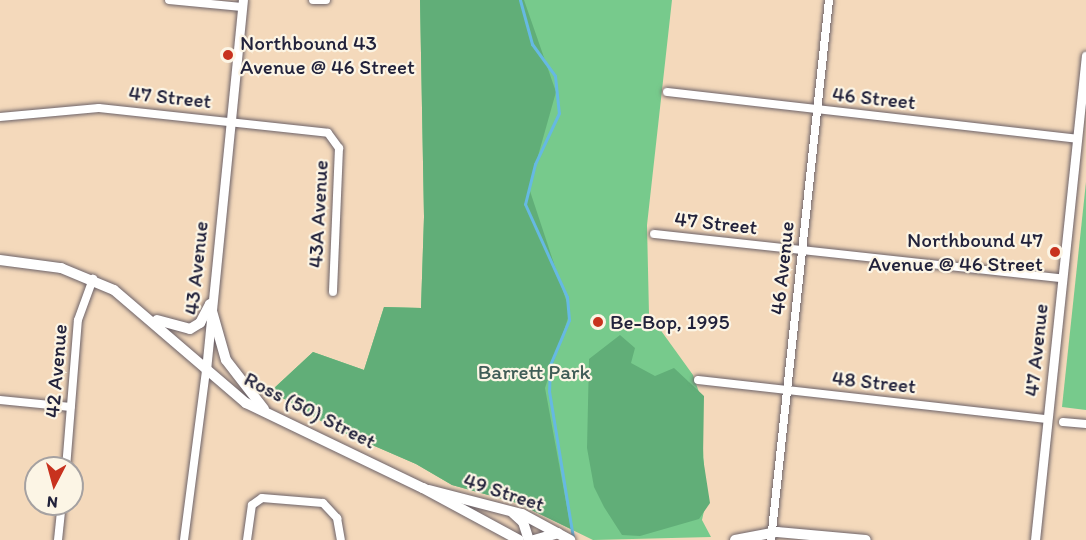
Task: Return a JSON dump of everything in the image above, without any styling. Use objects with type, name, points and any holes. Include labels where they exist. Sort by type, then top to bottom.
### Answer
[{"type":"main road","name":"Ross (50) Street","points":[[0,260],[53,266],[93,279],[121,294],[151,318],[234,394],[268,414],[423,488],[519,540]]},
{"type":"main road","points":[[151,318],[190,329],[200,323],[210,304]]},
{"type":"main road","points":[[210,304],[226,360],[268,414]]},
{"type":"main road","name":"49 Street","points":[[423,488],[504,508],[570,540]]},
{"type":"main road","points":[[504,508],[520,519],[529,540]]},
{"type":"main road","points":[[534,540],[558,533]]},
{"type":"main road","points":[[735,540],[771,536],[866,540]]},
{"type":"street","points":[[169,0],[242,4]]},
{"type":"street","points":[[313,0],[326,0]]},
{"type":"street","name":"46 Avenue","points":[[771,536],[829,0]]},
{"type":"street","name":"43 Avenue","points":[[184,540],[206,370],[210,304],[242,4]]},
{"type":"street","name":"47 Avenue","points":[[1035,540],[1086,56]]},
{"type":"street","name":"46 Street","points":[[667,92],[1077,139]]},
{"type":"street","name":"47 Street","points":[[0,117],[99,108],[324,131],[335,138]]},
{"type":"street","name":"43A Avenue","points":[[333,292],[339,152],[335,138]]},
{"type":"street","name":"47 Street","points":[[654,234],[1061,278]]},
{"type":"street","name":"42 Avenue","points":[[67,456],[78,320],[93,279]]},
{"type":"street","name":"48 Street","points":[[698,380],[1047,419]]},
{"type":"street","points":[[0,400],[71,407]]},
{"type":"street","points":[[1063,422],[1086,424]]},
{"type":"street","points":[[247,540],[252,505],[258,499],[272,498],[323,503],[337,518],[341,540]]},
{"type":"street","points":[[58,540],[61,516]]},
{"type":"green space","name":"Barrett Park","points":[[420,0],[672,0],[647,225],[649,314],[693,375],[700,395],[706,502],[702,520],[711,537],[593,540],[517,503],[452,485],[416,464],[333,428],[271,391],[313,352],[364,370],[384,307],[421,308],[424,217]]},
{"type":"green space","points":[[420,0],[524,0],[556,92],[529,188],[570,312],[545,388],[571,529],[517,503],[452,485],[416,464],[333,428],[271,391],[313,352],[364,370],[384,307],[421,308],[424,217]]},
{"type":"green space","points":[[1086,182],[1086,410],[1062,407]]},
{"type":"green space","points":[[620,335],[635,348],[631,363],[655,376],[674,368],[704,396],[703,458],[710,503],[699,519],[640,536],[622,535],[604,507],[594,487],[587,448],[589,359]]},
{"type":"waterway","points":[[520,0],[532,44],[555,76],[559,113],[535,164],[525,204],[567,297],[569,320],[550,365],[549,391],[573,538]]},
{"type":"place","name":"Northbound 43 Avenue @ 46 Street","points":[[228,55]]},
{"type":"place","name":"Northbound 47 Avenue @ 46 Street","points":[[1055,252]]},
{"type":"place","name":"Be-Bop, 1995","points":[[598,322]]}]
